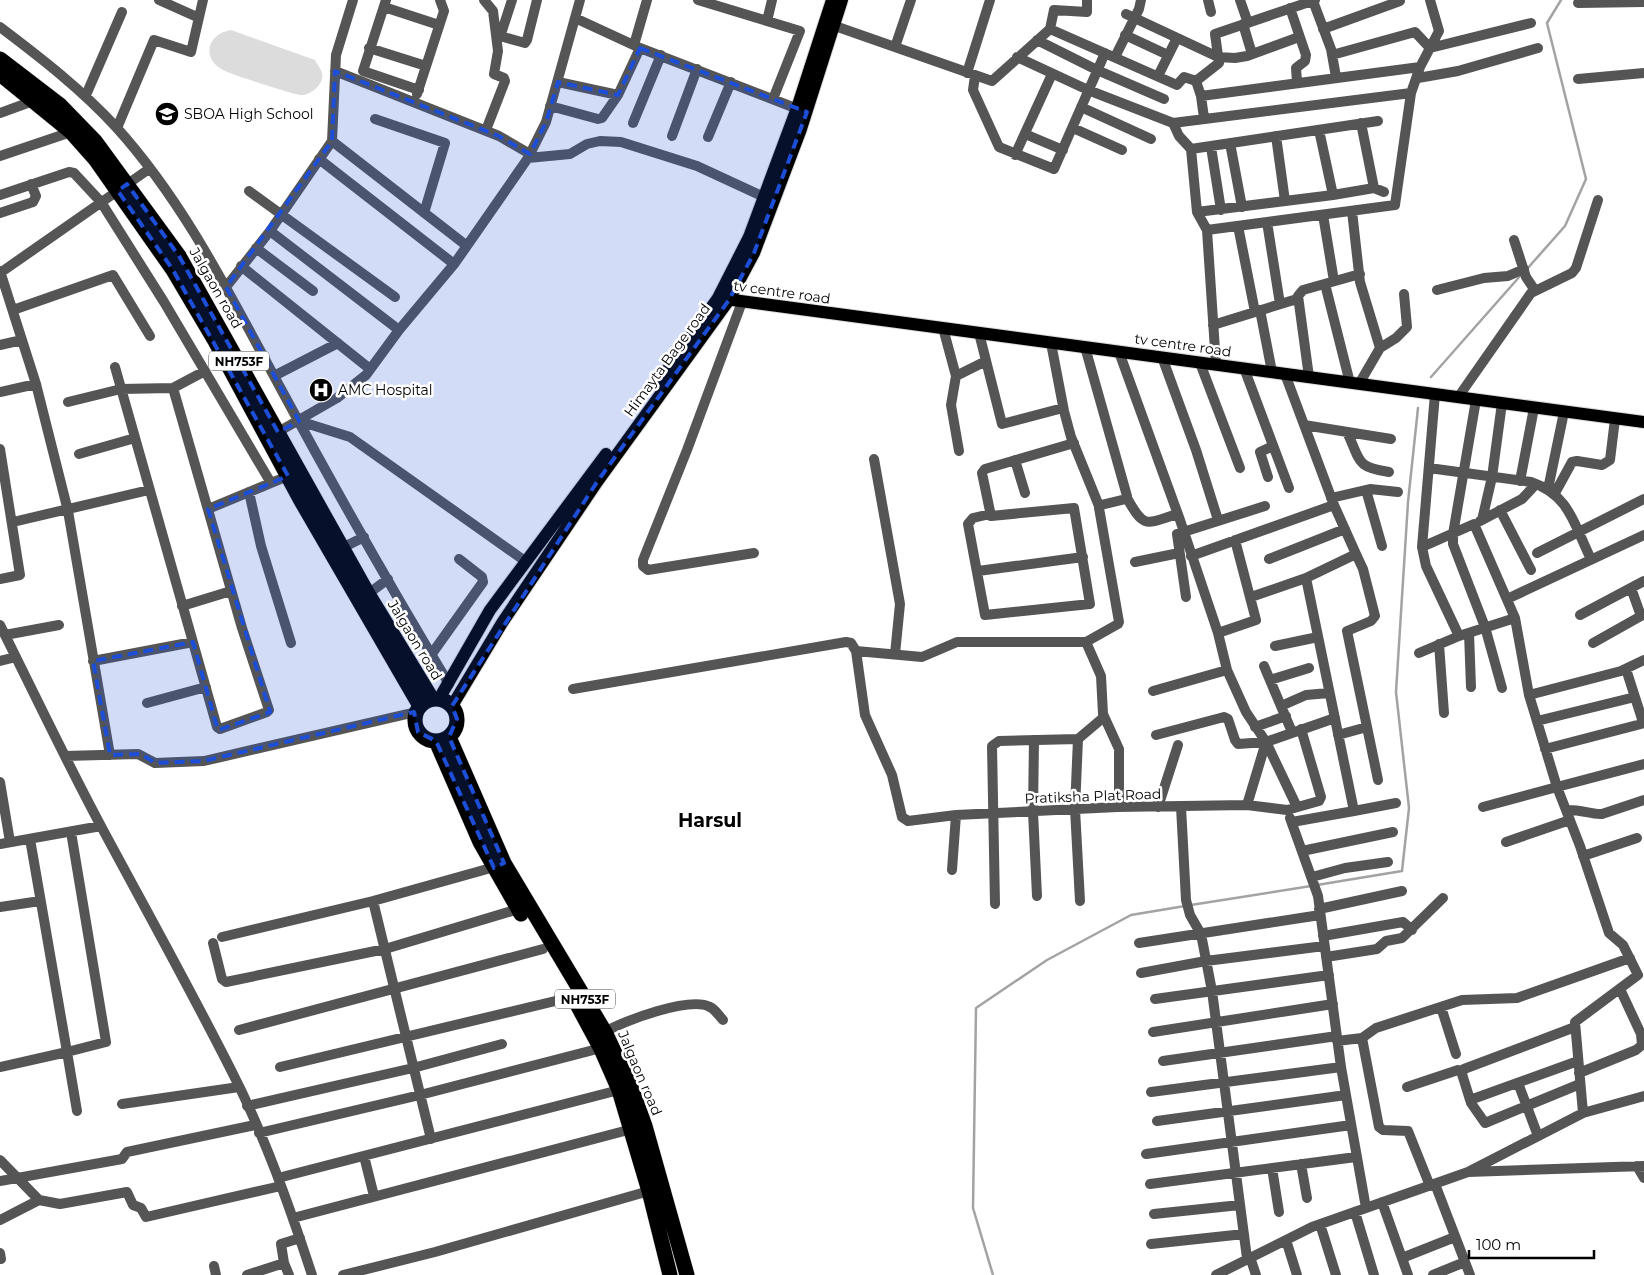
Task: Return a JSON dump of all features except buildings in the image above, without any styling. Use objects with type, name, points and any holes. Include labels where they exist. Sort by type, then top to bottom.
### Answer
[{"type":"highway","name":"Jalgaon road","points":[[0,60],[60,105],[95,140],[215,341],[288,476],[432,705]]},
{"type":"highway","name":"Jalgaon road","points":[[0,74],[71,132],[122,188],[179,256],[432,705]]},
{"type":"highway","points":[[432,705],[457,719],[454,732],[442,739],[423,737],[418,732],[415,719],[432,705]]},
{"type":"highway","name":"Jalgaon road","points":[[442,739],[499,866],[606,1042],[631,1087],[645,1126],[688,1275]]},
{"type":"highway","name":"Jalgaon road","points":[[523,907],[543,950],[572,997],[606,1042],[649,1191],[670,1275]]},
{"type":"main road","points":[[432,705],[449,684],[490,610],[526,561],[628,424],[730,300],[745,246],[802,110],[832,0]]},
{"type":"main road","name":"Himayta Bage road","points":[[432,705],[502,623],[596,482],[730,300],[754,253],[802,110],[842,0]]},
{"type":"main road","name":"tv centre road","points":[[730,300],[1644,422]]},
{"type":"street","points":[[159,0],[197,17]]},
{"type":"street","points":[[117,128],[154,40],[191,52],[202,0]]},
{"type":"street","points":[[226,287],[270,231],[332,140],[336,55],[353,0]]},
{"type":"street","points":[[415,101],[444,9],[440,0]]},
{"type":"street","points":[[484,0],[493,8],[498,36],[498,51],[494,74],[504,78],[505,81],[486,130]]},
{"type":"street","points":[[498,36],[512,0]]},
{"type":"street","points":[[498,36],[522,43],[527,41],[537,0]]},
{"type":"street","points":[[278,432],[299,422],[338,398],[370,369],[467,246],[529,156],[546,122],[580,0]]},
{"type":"street","points":[[550,106],[600,119],[618,95],[637,46],[647,0]]},
{"type":"street","points":[[698,0],[800,31],[773,99]]},
{"type":"street","points":[[767,21],[772,0]]},
{"type":"street","points":[[895,47],[911,0]]},
{"type":"street","points":[[990,0],[971,74],[973,90],[996,144],[1001,149],[1054,169],[1105,53]]},
{"type":"street","points":[[834,26],[992,81],[1050,29],[1055,5],[1087,12],[1087,0]]},
{"type":"street","points":[[1115,58],[1125,36],[1129,16],[1139,9],[1141,0]]},
{"type":"street","points":[[1208,0],[1211,12]]},
{"type":"street","points":[[1240,0],[1252,54]]},
{"type":"street","points":[[1207,230],[1395,206],[1411,93],[1418,78],[1420,67],[1439,31],[1430,0]]},
{"type":"street","points":[[1196,81],[1219,63],[1215,34],[1308,1],[1323,29],[1332,55],[1336,77]]},
{"type":"street","points":[[1323,29],[1400,1]]},
{"type":"street","points":[[1578,3],[1644,2]]},
{"type":"street","points":[[419,90],[365,72],[362,69],[385,3],[439,25]]},
{"type":"street","points":[[1290,8],[1306,58],[1296,68],[1297,82]]},
{"type":"street","points":[[86,96],[122,12]]},
{"type":"street","points":[[1129,16],[1218,57],[1235,58],[1252,54],[1299,37]]},
{"type":"street","points":[[575,18],[637,46],[802,110]]},
{"type":"street","points":[[1430,48],[1531,23]]},
{"type":"street","points":[[0,27],[86,96],[117,128],[149,169],[183,218],[226,287],[299,422],[449,684]]},
{"type":"street","points":[[1050,29],[1177,85],[1184,77],[1196,81]]},
{"type":"street","points":[[1332,55],[1415,32],[1430,48]]},
{"type":"street","points":[[1125,36],[1168,56]]},
{"type":"street","points":[[1158,76],[1177,38]]},
{"type":"street","points":[[1037,40],[1097,70],[1164,99]]},
{"type":"street","points":[[369,48],[426,66]]},
{"type":"street","points":[[1418,78],[1458,71],[1538,48]]},
{"type":"street","points":[[633,123],[661,55]]},
{"type":"street","points":[[1017,57],[1088,90],[1173,122],[1411,93]]},
{"type":"street","points":[[1200,96],[1420,67]]},
{"type":"street","points":[[672,136],[697,69]]},
{"type":"street","points":[[335,71],[486,130],[529,156],[570,154],[587,144],[600,141],[620,142],[697,166],[764,197]]},
{"type":"street","points":[[1578,79],[1644,73]]},
{"type":"street","points":[[1015,154],[1052,74]]},
{"type":"street","points":[[1196,81],[1204,118]]},
{"type":"street","points":[[558,82],[618,95]]},
{"type":"street","points":[[708,137],[731,82]]},
{"type":"street","points":[[0,113],[33,101]]},
{"type":"street","points":[[1081,107],[1151,139]]},
{"type":"street","points":[[376,119],[445,143],[424,213]]},
{"type":"street","points":[[1191,149],[1378,121]]},
{"type":"street","points":[[1173,122],[1179,136],[1191,149],[1197,212],[1207,230],[1216,365]]},
{"type":"street","points":[[1361,123],[1374,188]]},
{"type":"street","points":[[1072,128],[1122,150]]},
{"type":"street","points":[[1319,130],[1333,195]]},
{"type":"street","points":[[0,156],[71,132]]},
{"type":"street","points":[[1025,134],[1063,150]]},
{"type":"street","points":[[1276,136],[1285,201]]},
{"type":"street","points":[[332,140],[467,246]]},
{"type":"street","points":[[1230,144],[1242,207]]},
{"type":"street","points":[[1211,147],[1222,210]]},
{"type":"street","points":[[319,159],[454,264]]},
{"type":"street","points":[[110,755],[68,511],[36,384],[0,272],[149,169]]},
{"type":"street","points":[[0,195],[72,172],[101,202],[206,372],[271,483]]},
{"type":"street","points":[[0,213],[32,202],[36,196],[31,184]]},
{"type":"street","points":[[1197,212],[1374,188],[1384,192]]},
{"type":"street","points":[[249,191],[394,297]]},
{"type":"street","points":[[1459,396],[1534,289],[1560,280],[1572,273],[1576,268],[1598,200]]},
{"type":"street","points":[[1352,211],[1360,274],[1380,348]]},
{"type":"street","points":[[1323,215],[1329,282],[1354,383]]},
{"type":"street","points":[[1267,222],[1280,304]]},
{"type":"street","points":[[1238,226],[1257,311],[1279,373],[1304,425],[1332,501],[1363,569],[1375,616],[1371,621],[1347,631],[1378,780]]},
{"type":"street","points":[[270,231],[399,330]]},
{"type":"street","points":[[1514,240],[1528,283],[1534,289]]},
{"type":"street","points":[[256,248],[313,291]]},
{"type":"street","points":[[241,266],[370,369]]},
{"type":"street","points":[[1437,290],[1484,278],[1508,276],[1524,269]]},
{"type":"street","points":[[1213,325],[1296,299],[1303,290],[1360,274]]},
{"type":"street","points":[[13,310],[113,275],[150,336]]},
{"type":"street","points":[[1354,383],[1380,348],[1396,338],[1407,326],[1404,294]]},
{"type":"street","points":[[1296,299],[1309,377]]},
{"type":"street","points":[[730,300],[687,450],[643,560],[643,566],[648,570],[754,553]]},
{"type":"street","points":[[943,328],[956,376],[951,405],[959,451]]},
{"type":"street","points":[[980,334],[1002,424],[1063,408]]},
{"type":"street","points":[[0,345],[22,340]]},
{"type":"street","points":[[274,376],[338,343]]},
{"type":"street","points":[[573,689],[846,642],[852,643],[856,651],[922,657],[957,642],[1086,642],[1118,624],[1099,506],[1074,443],[1063,408],[1051,343]]},
{"type":"street","points":[[1084,347],[1127,498],[1140,520],[1151,522],[1177,514]]},
{"type":"street","points":[[1119,352],[1218,633],[1227,670],[1255,727],[1266,742],[1292,809],[1292,822],[1318,896],[1341,1067],[1366,1208]]},
{"type":"street","points":[[1162,358],[1196,450],[1218,520]]},
{"type":"street","points":[[956,376],[986,360]]},
{"type":"street","points":[[1200,362],[1240,468]]},
{"type":"street","points":[[115,368],[218,729],[269,711],[231,591],[173,388]]},
{"type":"street","points":[[1244,368],[1289,488]]},
{"type":"street","points":[[68,402],[121,389],[173,388],[206,372]]},
{"type":"street","points":[[0,392],[36,384]]},
{"type":"street","points":[[1435,394],[1422,547],[1426,566],[1464,634],[1471,687]]},
{"type":"street","points":[[1476,400],[1453,534],[1456,551],[1485,627],[1502,688]]},
{"type":"street","points":[[1502,403],[1492,476],[1478,522],[1515,618],[1529,695],[1557,787],[1583,856],[1608,933],[1623,945],[1641,974],[1574,1022],[1583,1113]]},
{"type":"street","points":[[1520,481],[1534,408]]},
{"type":"street","points":[[1552,491],[1564,412]]},
{"type":"street","points":[[1552,491],[1572,462],[1602,465],[1610,460],[1615,418]]},
{"type":"street","points":[[299,422],[350,437],[526,561]]},
{"type":"street","points":[[1304,425],[1391,439]]},
{"type":"street","points":[[1346,432],[1363,465],[1368,468],[1389,472]]},
{"type":"street","points":[[79,454],[135,438]]},
{"type":"street","points":[[990,514],[982,473],[985,469],[1074,443]]},
{"type":"street","points":[[1268,477],[1260,452],[1273,446]]},
{"type":"street","points":[[0,450],[20,575],[0,579]]},
{"type":"street","points":[[874,459],[900,604],[896,654]]},
{"type":"street","points":[[1016,460],[1026,493]]},
{"type":"street","points":[[1429,468],[1520,481],[1536,484],[1552,491],[1563,500],[1591,559]]},
{"type":"street","points":[[208,509],[288,476]]},
{"type":"street","points":[[1422,547],[1478,522],[1528,496],[1536,484]]},
{"type":"street","points":[[1191,556],[1332,501],[1366,490],[1381,488],[1398,492]]},
{"type":"street","points":[[13,522],[68,511],[150,490]]},
{"type":"street","points":[[1366,490],[1382,546]]},
{"type":"street","points":[[249,492],[261,546],[291,643]]},
{"type":"street","points":[[1099,506],[1127,498]]},
{"type":"street","points":[[1537,553],[1644,499]]},
{"type":"street","points":[[1186,597],[1176,535],[1183,531],[1265,506]]},
{"type":"street","points":[[1074,508],[1083,557],[1092,602],[1088,605],[988,617],[984,612],[968,521],[990,514],[994,517],[1074,508]]},
{"type":"street","points":[[1500,510],[1531,570]]},
{"type":"street","points":[[1269,559],[1345,530]]},
{"type":"street","points":[[1507,600],[1644,535]]},
{"type":"street","points":[[342,548],[364,537]]},
{"type":"street","points":[[1218,633],[1256,620],[1235,540]]},
{"type":"street","points":[[1135,562],[1178,553]]},
{"type":"street","points":[[1251,597],[1306,578],[1356,554]]},
{"type":"street","points":[[978,571],[1083,557]]},
{"type":"street","points":[[431,654],[483,582],[482,577],[460,560]]},
{"type":"street","points":[[1306,578],[1354,811]]},
{"type":"street","points":[[368,594],[388,579]]},
{"type":"street","points":[[1580,615],[1644,582]]},
{"type":"street","points":[[1593,643],[1641,616],[1631,588]]},
{"type":"street","points":[[182,606],[231,591]]},
{"type":"street","points":[[1419,653],[1464,634],[1515,618]]},
{"type":"street","points":[[59,625],[2,631],[101,826],[197,1002],[238,1086],[279,1182],[312,1275]]},
{"type":"street","points":[[1275,646],[1318,638]]},
{"type":"street","points":[[93,661],[193,642]]},
{"type":"street","points":[[1086,642],[1101,676],[1104,717],[1119,749],[1119,807]]},
{"type":"street","points":[[1439,644],[1444,713]]},
{"type":"street","name":"Pratiksha Plat Road","points":[[856,651],[864,715],[892,774],[902,817],[908,821],[956,815],[1119,807],[1247,805],[1292,809]]},
{"type":"street","points":[[0,661],[16,657]]},
{"type":"street","points":[[1529,695],[1626,669],[1644,660]]},
{"type":"street","points":[[1264,666],[1283,711],[1297,731],[1321,797],[1318,801],[1292,809]]},
{"type":"street","points":[[1270,680],[1309,668]]},
{"type":"street","points":[[1545,748],[1641,724],[1642,719],[1626,669]]},
{"type":"street","points":[[1153,691],[1227,670]]},
{"type":"street","points":[[148,703],[206,688]]},
{"type":"street","points":[[1255,727],[1306,695],[1329,692]]},
{"type":"street","points":[[1537,721],[1635,697]]},
{"type":"street","points":[[65,756],[138,754],[151,762],[162,764],[204,761],[432,705]]},
{"type":"street","points":[[995,904],[992,746],[999,741],[1078,739],[1104,717]]},
{"type":"street","points":[[1156,735],[1224,717],[1228,719],[1234,740],[1238,744],[1266,742],[1335,718]]},
{"type":"street","points":[[1338,735],[1367,727]]},
{"type":"street","points":[[1078,739],[1075,810],[1080,901]]},
{"type":"street","points":[[1034,740],[1033,812],[1037,896]]},
{"type":"street","points":[[1247,805],[1266,742]]},
{"type":"street","points":[[1158,807],[1178,745]]},
{"type":"street","points":[[1483,807],[1644,764]]},
{"type":"street","points":[[0,782],[5,843],[101,826]]},
{"type":"street","points":[[1566,810],[1578,809],[1602,814],[1644,800]]},
{"type":"street","points":[[1292,822],[1396,803]]},
{"type":"street","points":[[1181,807],[1186,900],[1190,915],[1201,934],[1212,991],[1244,1234],[1249,1258],[1256,1275]]},
{"type":"street","points":[[952,870],[956,815]]},
{"type":"street","points":[[1506,842],[1570,820]]},
{"type":"street","points":[[0,1067],[106,1042],[71,832]]},
{"type":"street","points":[[1302,851],[1393,832]]},
{"type":"street","points":[[1583,856],[1637,838]]},
{"type":"street","points":[[30,839],[78,1112]]},
{"type":"street","points":[[1313,880],[1348,868],[1388,862]]},
{"type":"street","points":[[499,866],[373,901],[218,940],[222,979],[226,982],[385,948],[523,907]]},
{"type":"street","points":[[1139,943],[1201,934],[1320,912],[1402,891]]},
{"type":"street","points":[[1326,957],[1377,949],[1386,941],[1402,938],[1443,898]]},
{"type":"street","points":[[0,906],[40,901]]},
{"type":"street","points":[[373,901],[431,1139]]},
{"type":"street","points":[[1141,973],[1324,941],[1402,922],[1412,930]]},
{"type":"street","points":[[239,1030],[543,950]]},
{"type":"street","points":[[1162,1061],[1337,1038],[1362,1038],[1376,1028],[1466,999],[1517,998],[1630,958]]},
{"type":"street","points":[[1155,999],[1329,975]]},
{"type":"street","points":[[1579,1073],[1636,1050],[1642,1045],[1641,1034],[1620,989]]},
{"type":"street","points":[[280,1067],[572,997]]},
{"type":"street","points":[[0,1181],[122,1160],[127,1152],[257,1129],[420,1095],[606,1042],[619,1023],[692,1004],[709,1006],[723,1020]]},
{"type":"street","points":[[1153,1032],[1333,1004]]},
{"type":"street","points":[[1441,1007],[1456,1054]]},
{"type":"street","points":[[1407,1087],[1458,1070],[1462,1071],[1575,1027]]},
{"type":"street","points":[[1362,1038],[1379,1127],[1383,1130],[1408,1131],[1470,1275]]},
{"type":"street","points":[[247,1106],[413,1068],[502,1044]]},
{"type":"street","points":[[1470,1100],[1578,1061]]},
{"type":"street","points":[[1151,1092],[1341,1067]]},
{"type":"street","points":[[1462,1071],[1470,1100],[1485,1123],[1580,1084]]},
{"type":"street","points":[[1518,1083],[1538,1136]]},
{"type":"street","points":[[122,1104],[238,1086]]},
{"type":"street","points":[[0,1160],[39,1200],[60,1204],[127,1192],[134,1205],[141,1208],[146,1217],[279,1182],[364,1156],[620,1090]]},
{"type":"street","points":[[1157,1121],[1346,1095]]},
{"type":"street","points":[[1216,1275],[1320,1224],[1468,1172],[1583,1113],[1644,1096]]},
{"type":"street","points":[[1146,1154],[1351,1125]]},
{"type":"street","points":[[293,1218],[632,1130]]},
{"type":"street","points":[[364,1156],[374,1196]]},
{"type":"street","points":[[1150,1184],[1356,1157]]},
{"type":"street","points":[[1302,1164],[1307,1198]]},
{"type":"street","points":[[1468,1172],[1641,1166],[1644,1178]]},
{"type":"street","points":[[1272,1168],[1279,1212]]},
{"type":"street","points":[[343,1275],[435,1252],[649,1191]]},
{"type":"street","points":[[0,1220],[39,1200]]},
{"type":"street","points":[[1382,1202],[1408,1275]]},
{"type":"street","points":[[1154,1214],[1240,1205]]},
{"type":"street","points":[[1355,1212],[1374,1275]]},
{"type":"street","points":[[1320,1224],[1336,1275]]},
{"type":"street","points":[[1151,1244],[1244,1234]]},
{"type":"street","points":[[1402,1258],[1455,1237]]},
{"type":"street","points":[[289,1275],[284,1263],[281,1244],[300,1238]]},
{"type":"street","points":[[1286,1240],[1297,1275]]},
{"type":"street","points":[[1433,1275],[1465,1262]]},
{"type":"street","points":[[247,1275],[284,1263]]},
{"type":"highlighted area","points":[[640,48],[807,112],[754,253],[729,300],[597,482],[452,706],[457,719],[449,737],[504,863],[494,868],[436,741],[418,732],[414,712],[204,761],[155,763],[141,754],[110,755],[93,661],[193,642],[218,730],[270,712],[208,509],[288,476],[173,270],[118,191],[127,184],[179,256],[278,432],[299,421],[226,287],[332,141],[335,71],[499,136],[530,154],[546,122],[558,82],[618,95]]},
{"type":"shaded area","points":[[231,30],[315,60],[322,73],[319,85],[308,94],[300,95],[261,84],[223,70],[212,59],[210,47],[212,41],[217,36]]},
{"type":"waterway","points":[[1527,269],[1565,226],[1586,179],[1547,23],[1561,0]]},
{"type":"waterway","points":[[1431,377],[1521,275]]},
{"type":"waterway","points":[[1317,885],[1402,871],[1409,808],[1396,692],[1408,502],[1418,408]]},
{"type":"waterway","points":[[1191,905],[1311,886]]},
{"type":"waterway","points":[[993,1275],[973,1208],[976,1008],[1047,960],[1131,915],[1185,906]]},
{"type":"place","name":"SBOA High School","points":[[167,114]]},
{"type":"place","name":"AMC Hospital","points":[[321,390]]},
{"type":"district","name":"Harsul","points":[[710,820]]}]
